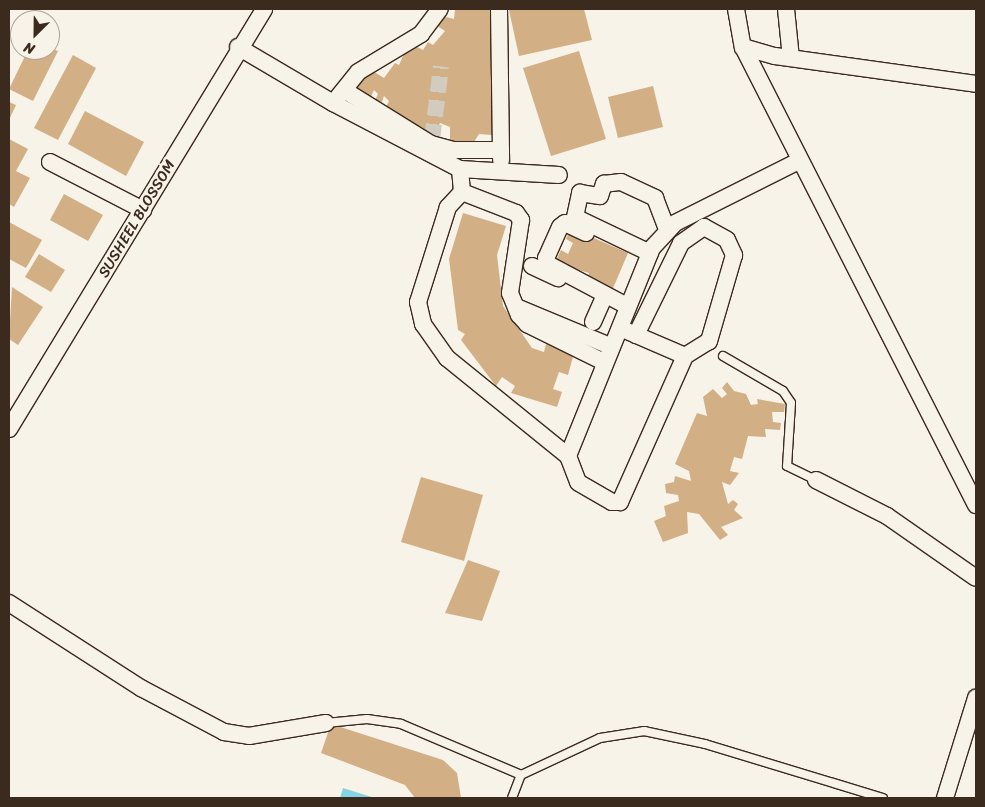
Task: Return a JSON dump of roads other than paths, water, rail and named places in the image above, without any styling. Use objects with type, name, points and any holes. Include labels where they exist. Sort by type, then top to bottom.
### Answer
[{"type":"street","name":"SUSHEEL BLOSSOM","points":[[9,429],[143,210],[238,47],[264,9]]},
{"type":"street","points":[[333,103],[358,72],[421,34],[440,9]]},
{"type":"street","points":[[499,9],[501,172]]},
{"type":"street","points":[[736,9],[743,47],[798,161],[976,505]]},
{"type":"street","points":[[786,9],[791,58]]},
{"type":"street","points":[[238,47],[333,103],[460,169],[559,175]]},
{"type":"street","points":[[743,47],[791,58],[976,84]]},
{"type":"street","points":[[344,90],[432,142],[454,150],[500,150]]},
{"type":"street","points":[[568,456],[626,308],[649,256],[668,229],[798,161]]},
{"type":"street","points":[[50,162],[143,210]]},
{"type":"street","points":[[460,169],[462,192],[448,207],[418,302],[422,324],[447,358],[568,456],[578,482],[606,499],[620,502],[685,356],[709,341],[734,255],[727,240],[704,227],[681,243],[636,335]]},
{"type":"street","points":[[649,256],[575,217],[580,193],[600,196],[604,184],[621,182],[655,198],[668,229]]},
{"type":"street","points":[[462,192],[516,213],[521,220],[510,293],[527,324],[604,362]]},
{"type":"street","points":[[626,308],[570,279],[546,258],[565,223],[649,256]]},
{"type":"street","points":[[532,266],[603,300],[626,308]]},
{"type":"street","points":[[592,322],[603,300]]},
{"type":"street","points":[[516,307],[610,346]]},
{"type":"street","points":[[618,327],[685,356]]},
{"type":"street","points":[[816,480],[887,516],[976,578]]},
{"type":"street","points":[[9,603],[141,688],[224,732],[249,736],[326,723]]},
{"type":"street","points":[[945,798],[976,698]]},
{"type":"lane","points":[[723,356],[783,391],[791,403],[787,466],[816,480]]},
{"type":"lane","points":[[326,723],[367,719],[401,724],[521,775]]},
{"type":"lane","points":[[512,798],[521,775],[600,738],[644,731],[705,744],[884,798]]},
{"type":"water","points":[[343,788],[375,798],[340,798]]},
{"type":"tunnel","points":[[432,140],[441,67]]}]
